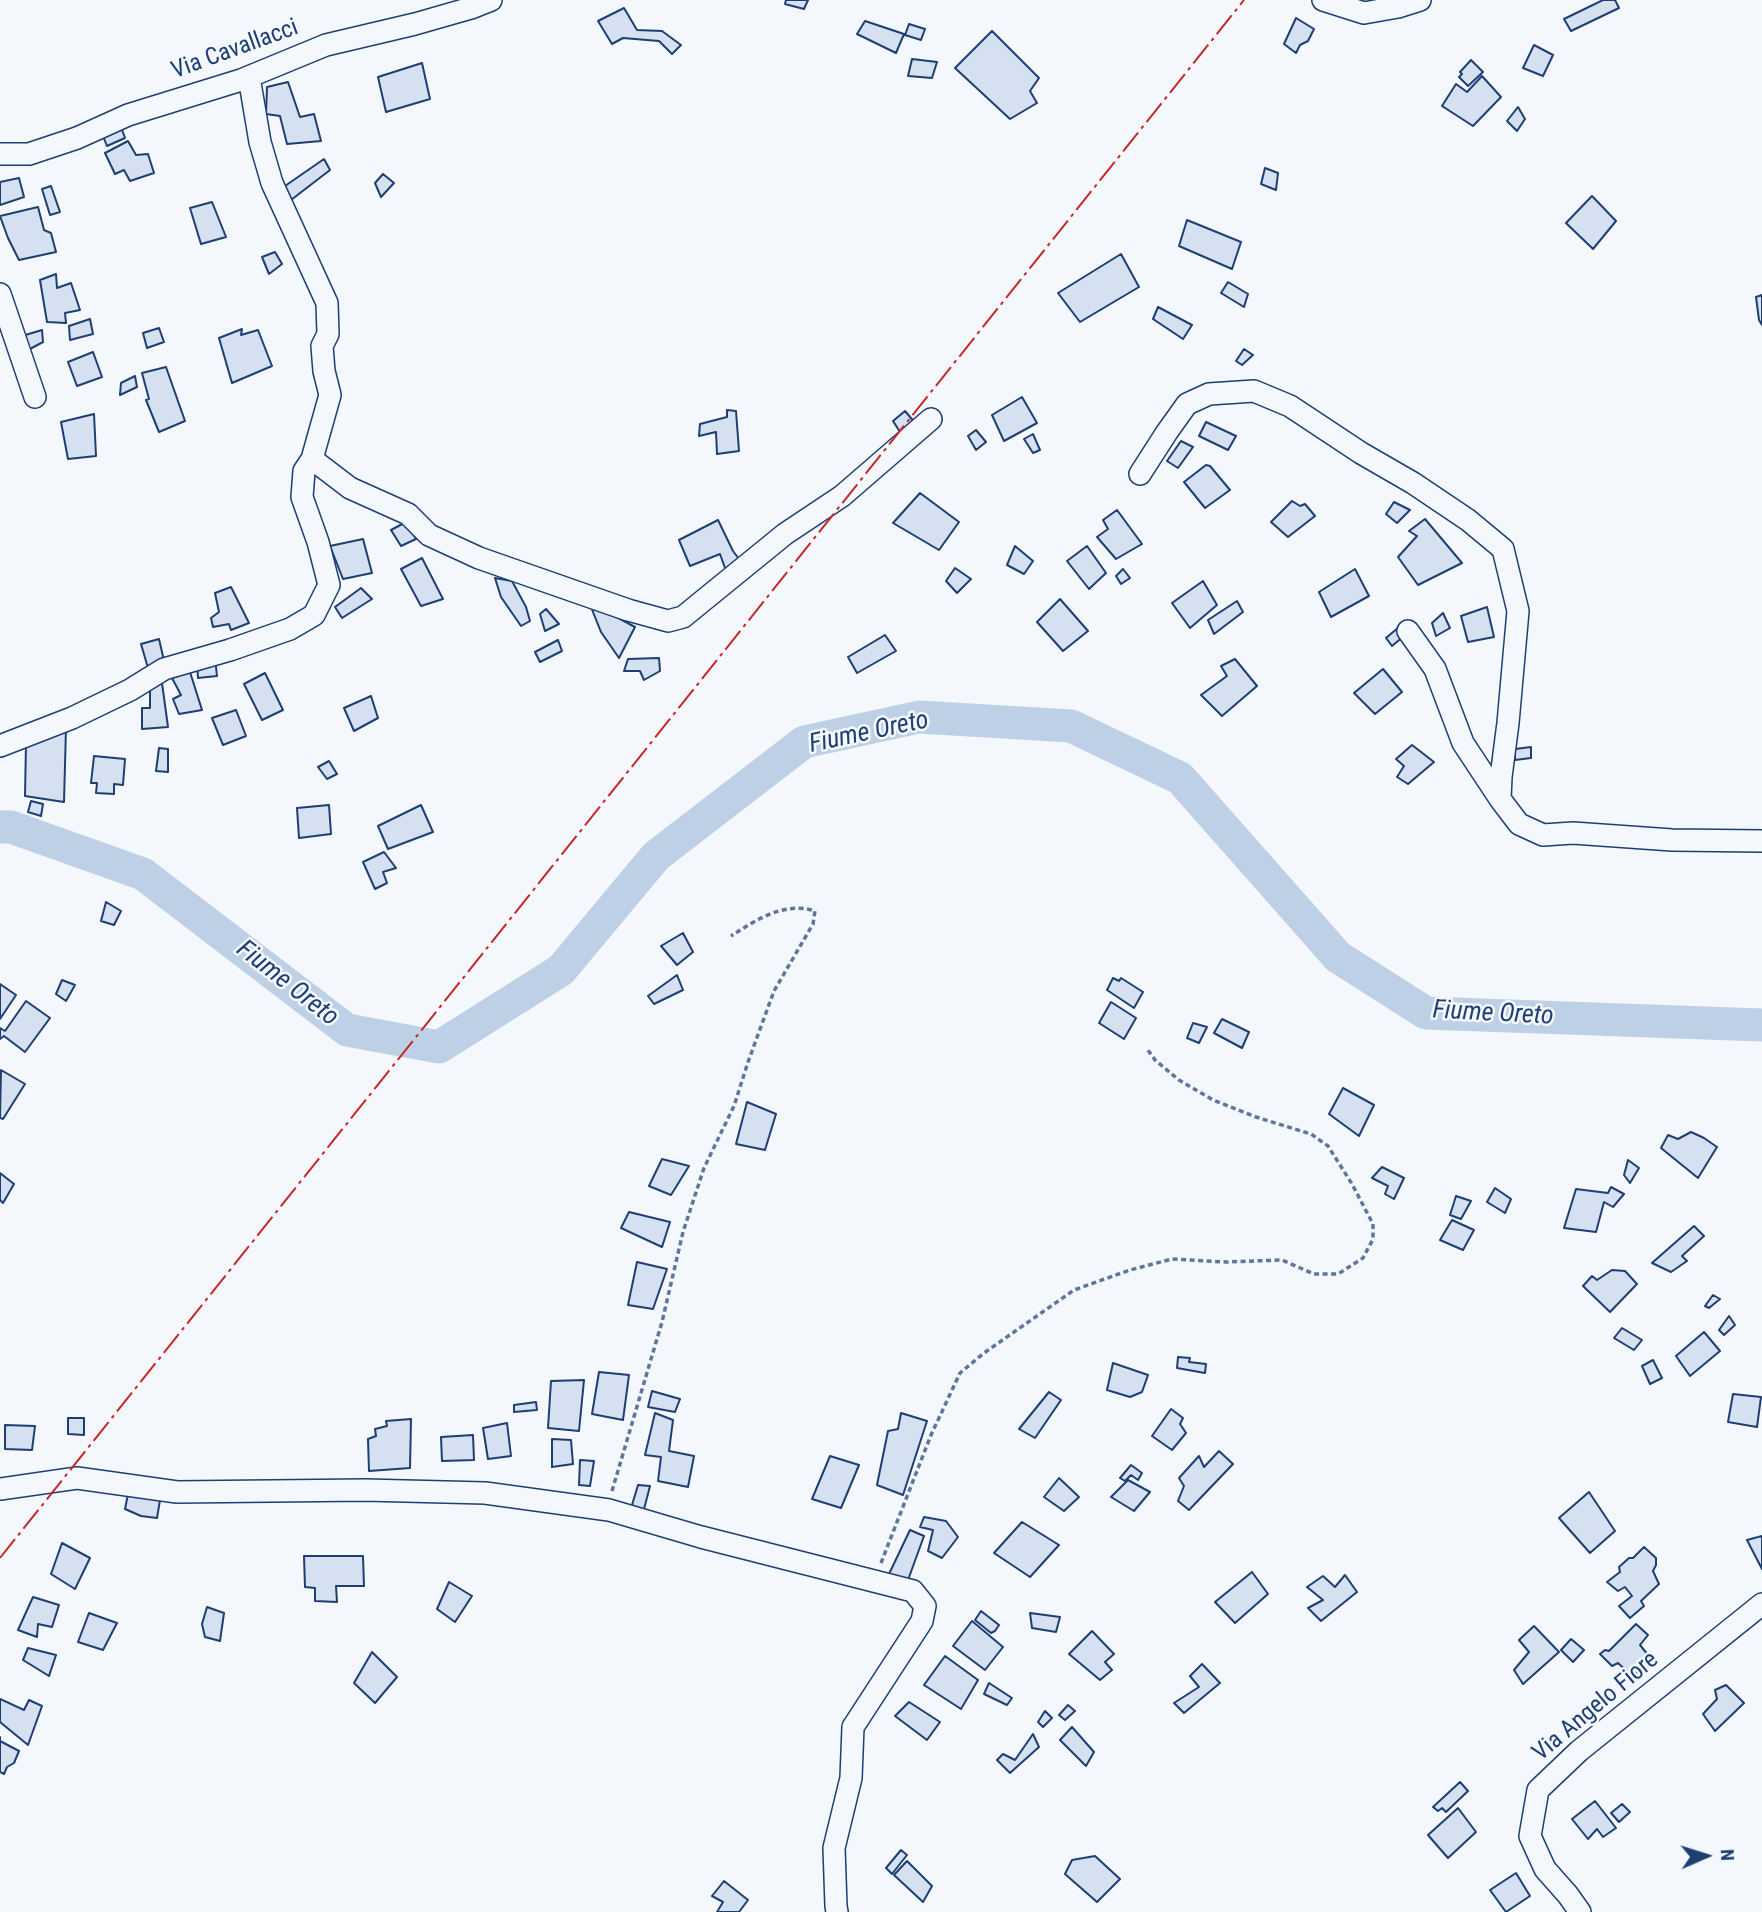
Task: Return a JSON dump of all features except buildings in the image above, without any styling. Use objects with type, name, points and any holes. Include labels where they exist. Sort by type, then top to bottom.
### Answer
[{"type":"street","name":"Via Cavallacci","points":[[0,154],[29,154],[77,138],[128,115],[249,77],[326,45],[415,24],[491,0]]},
{"type":"street","points":[[1323,0],[1364,13],[1420,0]]},
{"type":"street","points":[[0,746],[72,718],[130,690],[164,669],[290,629],[314,615],[329,585],[302,497],[304,471],[312,459],[330,395],[322,346],[328,334],[327,303],[272,183],[260,142],[249,77]]},
{"type":"street","points":[[0,294],[35,397]]},
{"type":"street","points":[[1140,474],[1187,404],[1209,394],[1254,391],[1290,405],[1361,453],[1413,483],[1468,520],[1503,549],[1518,611],[1500,800]]},
{"type":"street","points":[[312,459],[351,488],[408,514],[429,535],[441,541],[532,577],[668,621],[683,617],[785,534],[842,496],[931,419]]},
{"type":"street","points":[[1408,631],[1435,669],[1463,743],[1519,824],[1543,835],[1573,833],[1672,840],[1762,841]]},
{"type":"street","points":[[0,1489],[78,1478],[177,1492],[365,1490],[485,1493],[605,1510],[913,1591],[925,1606],[922,1621],[853,1727],[851,1777],[834,1848],[837,1912]]},
{"type":"street","name":"Via Angelo Fiore","points":[[1580,1912],[1545,1869],[1530,1836],[1538,1790],[1578,1751],[1762,1604]]},
{"type":"path","points":[[605,1510],[622,1460],[658,1334],[683,1232],[704,1168],[734,1106],[774,991],[813,924],[815,911],[803,907],[785,909],[760,917],[731,936]]},
{"type":"path","points":[[874,1581],[931,1435],[960,1373],[1074,1290],[1171,1259],[1226,1262],[1282,1260],[1314,1274],[1338,1273],[1363,1258],[1373,1239],[1373,1224],[1328,1146],[1311,1134],[1213,1100],[1179,1080],[1155,1060],[1148,1050]]},
{"type":"waterway","name":"Fiume Oreto","points":[[0,827],[11,827],[143,874],[347,1030],[439,1047],[561,970],[656,856],[804,742],[919,717],[1071,726],[1180,778],[1338,957],[1426,1013],[1762,1025]]},
{"type":"power","points":[[0,1558],[1244,0]]}]
